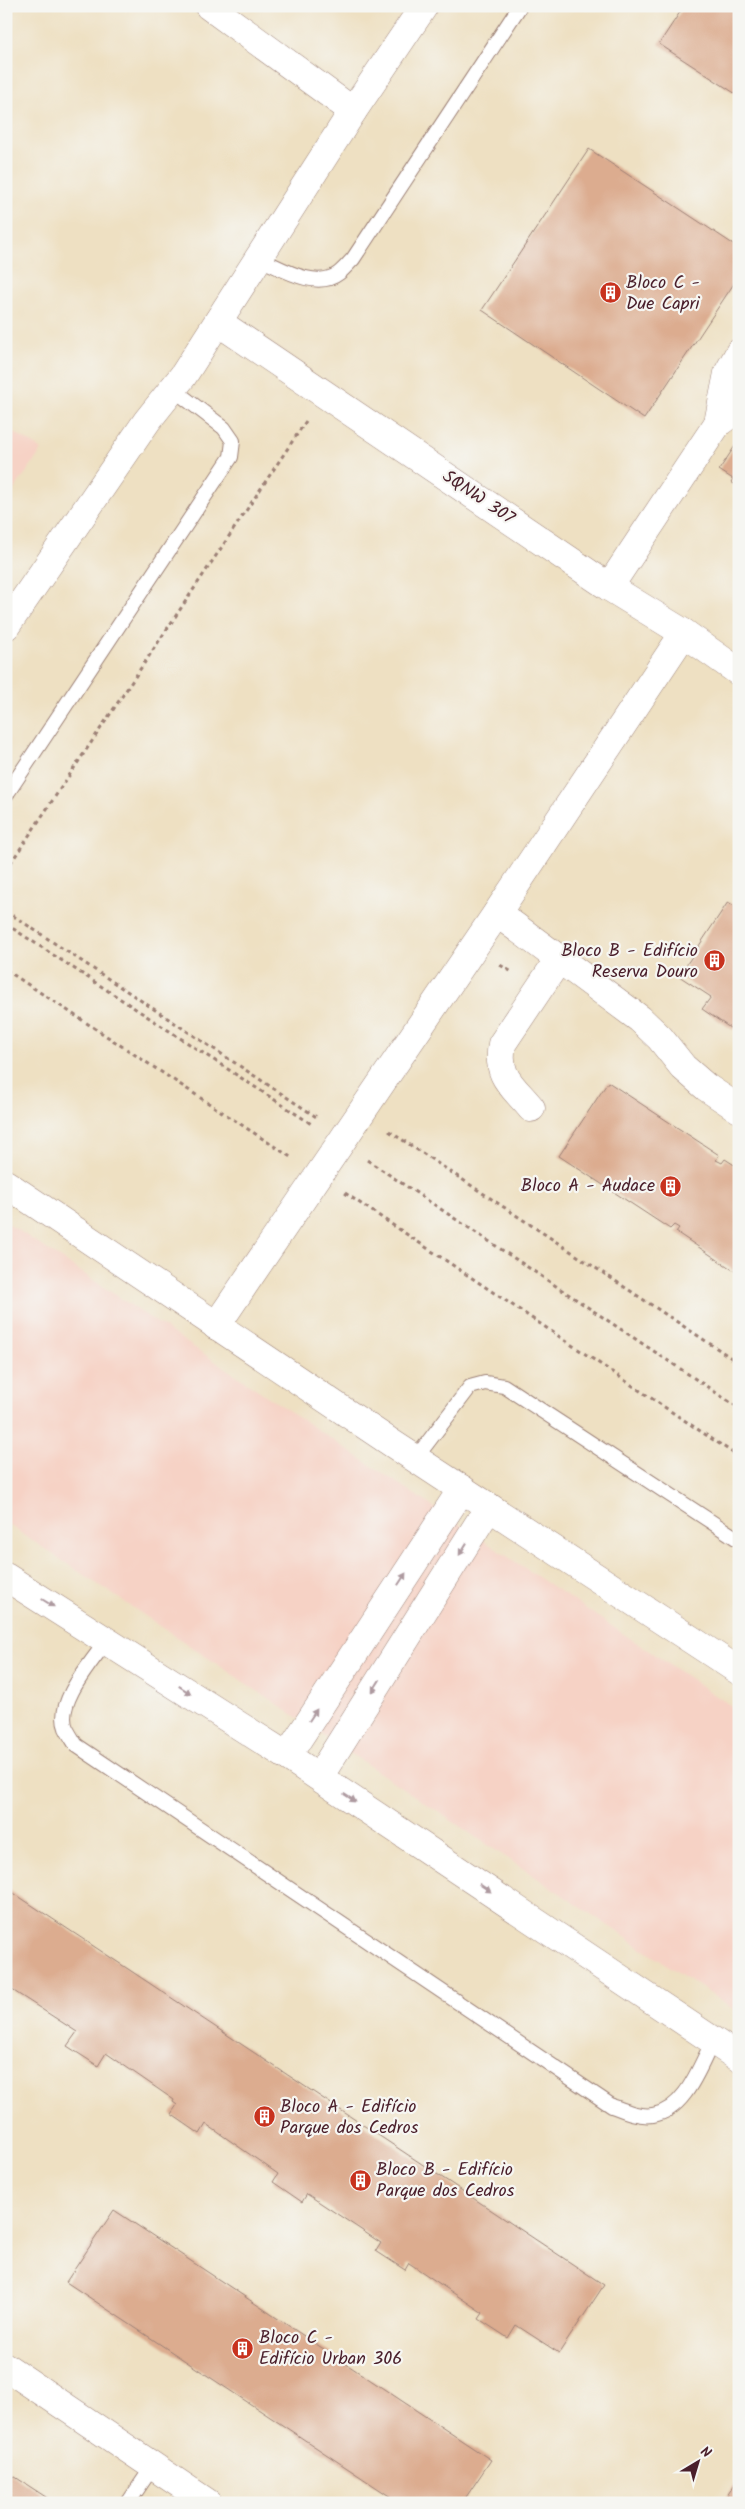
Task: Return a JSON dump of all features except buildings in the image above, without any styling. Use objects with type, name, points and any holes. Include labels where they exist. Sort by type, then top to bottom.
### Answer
[{"type":"street","points":[[209,6],[353,111]]},
{"type":"street","points":[[6,626],[147,421],[173,389],[353,111],[424,6]]},
{"type":"street","name":"SQNW 307","points":[[218,322],[609,587],[684,633],[739,672]]},
{"type":"street","points":[[609,587],[728,416],[728,373],[739,353]]},
{"type":"street","points":[[216,1326],[497,913],[684,633]]},
{"type":"street","points":[[497,913],[640,1019],[660,1038],[683,1067],[706,1088],[739,1109]]},
{"type":"street","points":[[531,1108],[503,1075],[499,1061],[502,1044],[559,959]]},
{"type":"street","points":[[6,1184],[415,1459],[739,1671]]},
{"type":"street","points":[[286,1756],[462,1489]]},
{"type":"street","points":[[319,1777],[489,1508]]},
{"type":"street","points":[[6,1577],[319,1777],[739,2058]]},
{"type":"street","points":[[6,2366],[208,2503]]},
{"type":"lane","points":[[258,258],[301,277],[324,280],[339,274],[358,250],[520,6]]},
{"type":"lane","points":[[6,795],[231,457],[233,441],[224,428],[173,389]]},
{"type":"lane","points":[[415,1459],[470,1387],[485,1383],[504,1386],[739,1540]]},
{"type":"lane","points":[[107,1640],[70,1694],[65,1711],[66,1727],[76,1745],[612,2106],[634,2114],[654,2115],[674,2105],[688,2089],[713,2041]]},
{"type":"lane","points":[[128,2503],[153,2466]]},
{"type":"path","points":[[6,870],[324,394]]},
{"type":"path","points":[[6,910],[739,1408]]},
{"type":"path","points":[[6,924],[343,1140]]},
{"type":"path","points":[[6,970],[319,1176],[739,1457]]},
{"type":"path","points":[[362,1112],[739,1364]]},
{"type":"shaded area","points":[[6,427],[42,450],[6,501]]},
{"type":"shaded area","points":[[6,1222],[739,1711],[739,2013],[6,1523]]},
{"type":"place","name":"Bloco C - Due Capri","points":[[610,293]]},
{"type":"place","name":"Bloco B - Edifício Reserva Douro","points":[[714,961]]},
{"type":"place","name":"Bloco A - Audace","points":[[671,1186]]},
{"type":"place","name":"Bloco A - Edifício Parque dos Cedros","points":[[264,2117]]},
{"type":"place","name":"Bloco B - Edifício Parque dos Cedros","points":[[360,2180]]},
{"type":"place","name":"Bloco C - Edifício Urban 306","points":[[243,2348]]}]
